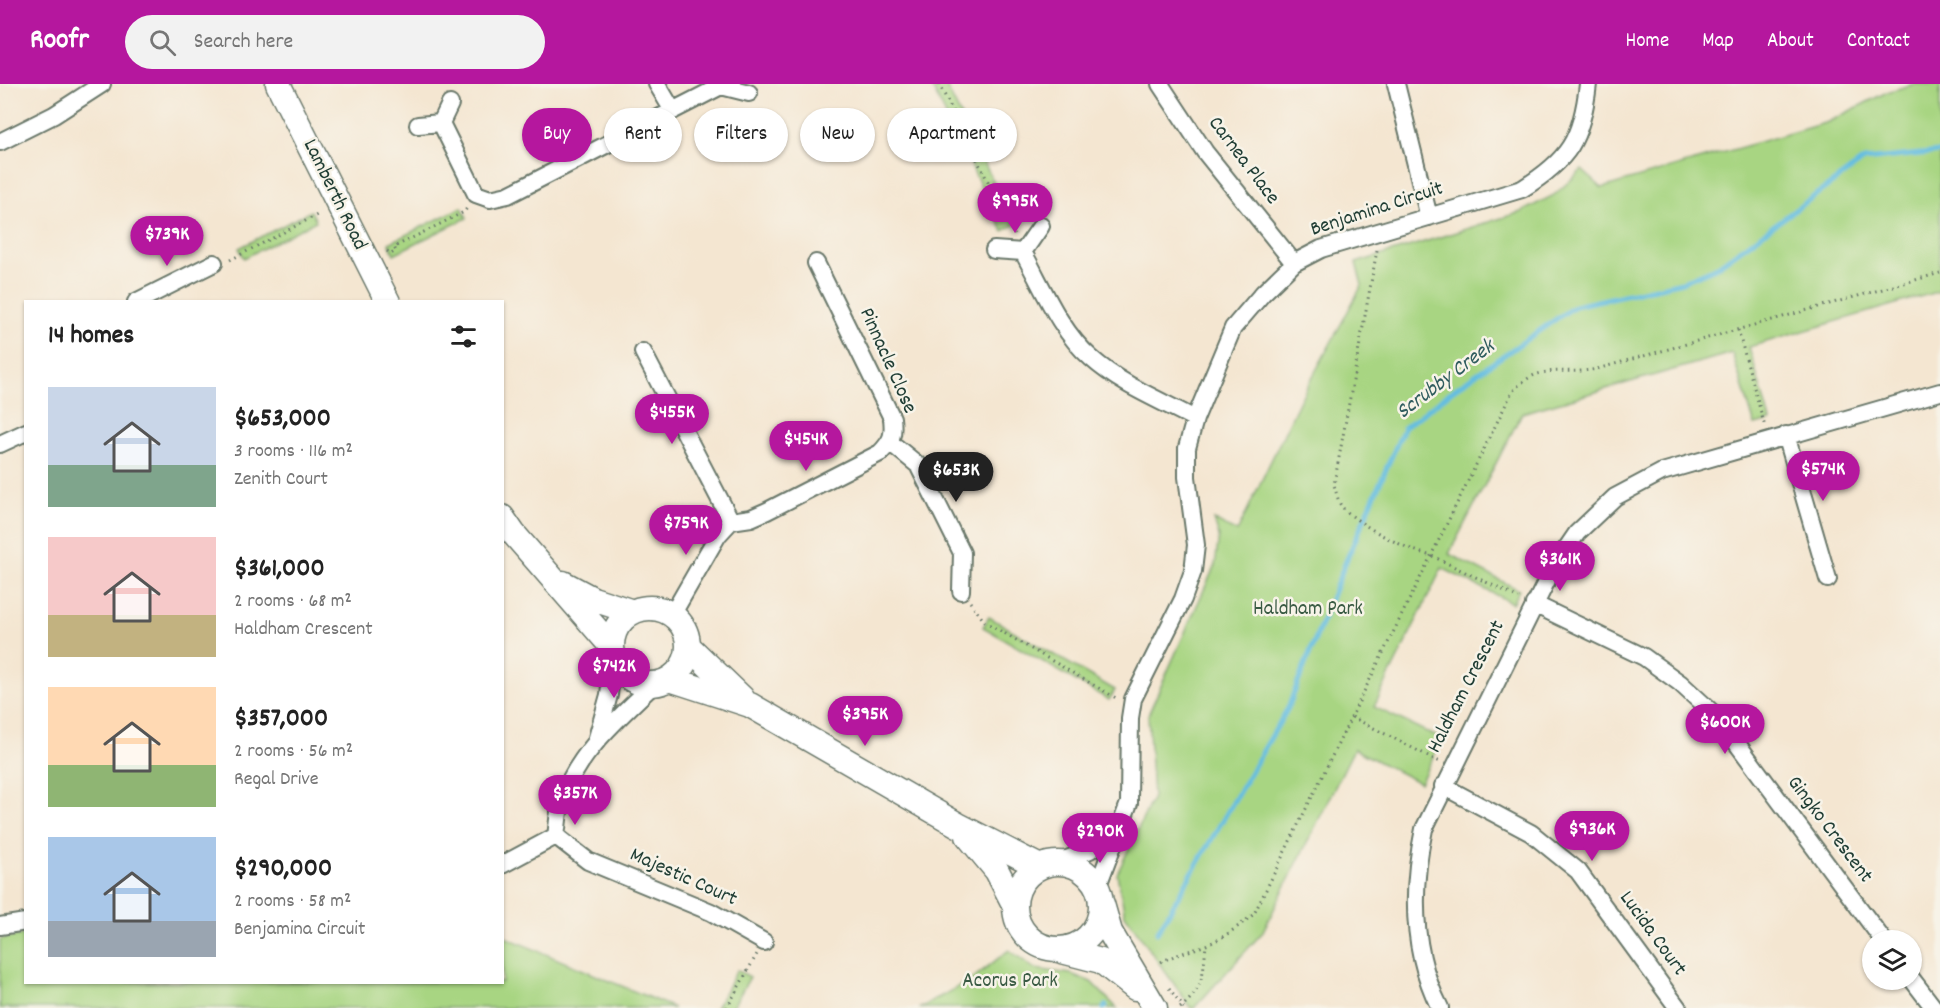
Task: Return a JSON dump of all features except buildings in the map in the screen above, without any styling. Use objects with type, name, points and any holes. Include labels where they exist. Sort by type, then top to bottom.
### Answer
[{"type":"street","points":[[0,142],[54,116],[102,84]]},
{"type":"street","points":[[657,84],[671,108]]},
{"type":"street","name":"Carnea Place","points":[[1160,84],[1204,152],[1294,263]]},
{"type":"street","points":[[1396,84],[1429,217]]},
{"type":"street","name":"Benjamina Circuit","points":[[1099,895],[1129,803],[1130,718],[1133,699],[1183,599],[1193,571],[1196,545],[1187,477],[1187,448],[1195,419],[1233,328],[1263,293],[1294,263],[1322,249],[1522,189],[1550,172],[1573,143],[1584,115],[1588,84]]},
{"type":"street","name":"Lamberth Road","points":[[280,85],[387,300]]},
{"type":"street","points":[[679,108],[722,85],[749,93]]},
{"type":"street","points":[[441,123],[450,104]]},
{"type":"street","points":[[441,123],[476,194],[490,199],[508,195],[604,146]]},
{"type":"street","points":[[418,125],[441,123]]},
{"type":"street","points":[[1023,252],[1041,226]]},
{"type":"street","points":[[994,250],[1023,252]]},
{"type":"street","points":[[1023,252],[1064,327],[1089,357],[1114,377],[1195,419]]},
{"type":"street","points":[[140,300],[214,263]]},
{"type":"street","name":"Pinnacle Close","points":[[731,521],[751,518],[767,511],[880,453],[891,443],[894,433],[892,418],[816,263]]},
{"type":"street","points":[[643,352],[731,521],[718,535],[672,615]]},
{"type":"street","name":"Haldham Crescent","points":[[1440,1008],[1421,958],[1414,912],[1415,870],[1424,829],[1443,786],[1552,568],[1577,533],[1615,497],[1662,472],[1940,392]]},
{"type":"street","points":[[0,444],[24,433]]},
{"type":"street","points":[[1786,435],[1828,579]]},
{"type":"street","points":[[891,443],[918,465],[962,553],[961,591]]},
{"type":"street","points":[[504,519],[612,652],[629,678],[641,683],[662,682],[750,705]]},
{"type":"street","points":[[504,864],[556,836],[562,800],[574,775],[597,739],[686,659],[688,646],[686,634],[672,615],[652,608],[633,612],[593,599],[550,576]]},
{"type":"street","name":"Gingko Crescent","points":[[1534,604],[1644,657],[1680,683],[1718,718],[1876,930]]},
{"type":"street","points":[[597,739],[609,695],[612,652],[617,627],[633,612]]},
{"type":"street","points":[[688,646],[750,705],[958,825],[1048,865],[1081,870],[1099,895],[1110,932],[1151,1002]]},
{"type":"street","name":"Lucida Court","points":[[1443,786],[1531,833],[1578,872],[1678,1008]]},
{"type":"street","points":[[958,825],[997,871],[1016,906]]},
{"type":"street","points":[[1120,826],[1090,850],[1048,865],[1022,883],[1016,906],[1017,918],[1031,939],[1054,949],[1101,961],[1151,1002]]},
{"type":"street","name":"Majestic Court","points":[[556,836],[588,861],[711,912],[764,942]]},
{"type":"street","points":[[1054,949],[1078,944],[1088,937],[1100,915],[1099,895]]},
{"type":"street","points":[[0,926],[24,922]]},
{"type":"street","points":[[1920,990],[1934,1008]]},
{"type":"path","points":[[939,84],[1023,252]]},
{"type":"path","points":[[365,258],[385,248],[391,254],[396,251],[394,248],[464,212],[476,194]]},
{"type":"path","points":[[214,263],[231,260],[319,214]]},
{"type":"path","points":[[1379,232],[1376,265],[1334,485],[1341,506],[1377,531],[1417,552],[1432,556],[1520,598],[1510,616],[1525,624]]},
{"type":"path","points":[[1161,962],[1178,953],[1206,945],[1233,931],[1254,914],[1512,392],[1523,380],[1537,372],[1580,372],[1597,369],[1940,273]]},
{"type":"path","points":[[1738,330],[1769,440]]},
{"type":"path","points":[[961,591],[985,622],[1116,698],[1119,692]]},
{"type":"path","points":[[1352,717],[1452,768]]},
{"type":"path","points":[[727,1008],[764,942]]},
{"type":"path","points":[[1180,1008],[1196,995],[1203,973],[1206,945]]},
{"type":"green space","points":[[945,84],[957,108],[942,108],[931,85]]},
{"type":"green space","name":"Haldham Park","points":[[1914,84],[1940,84],[1940,291],[1749,347],[1770,421],[1755,425],[1732,353],[1522,413],[1449,554],[1519,590],[1512,603],[1442,568],[1374,707],[1442,739],[1420,783],[1354,749],[1262,933],[1194,1008],[1191,1008],[1125,915],[1117,874],[1153,797],[1148,715],[1215,565],[1219,536],[1214,520],[1237,532],[1300,400],[1362,285],[1356,263],[1521,212],[1554,195],[1582,170],[1602,188],[1828,122],[1887,92]]},
{"type":"green space","points":[[969,162],[984,162],[1015,225],[1003,231]]},
{"type":"green space","points":[[462,207],[467,218],[394,254],[389,243]]},
{"type":"green space","points":[[311,211],[316,221],[244,258],[239,248]]},
{"type":"green space","points":[[989,617],[1115,690],[1109,700],[983,627]]},
{"type":"green space","points":[[24,934],[24,984],[504,984],[504,936],[674,1008],[0,1008],[0,939]]},
{"type":"green space","name":"Acorus Park","points":[[1009,950],[1035,969],[1071,974],[1091,982],[1117,1008],[920,1008],[972,979]]},
{"type":"green space","points":[[737,970],[750,977],[732,1008],[716,1008]]},
{"type":"waterway","name":"Scrubby Creek","points":[[1157,933],[1288,708],[1346,561],[1404,428],[1452,391],[1575,306],[1682,282],[1715,268],[1864,160],[1940,152]]}]
